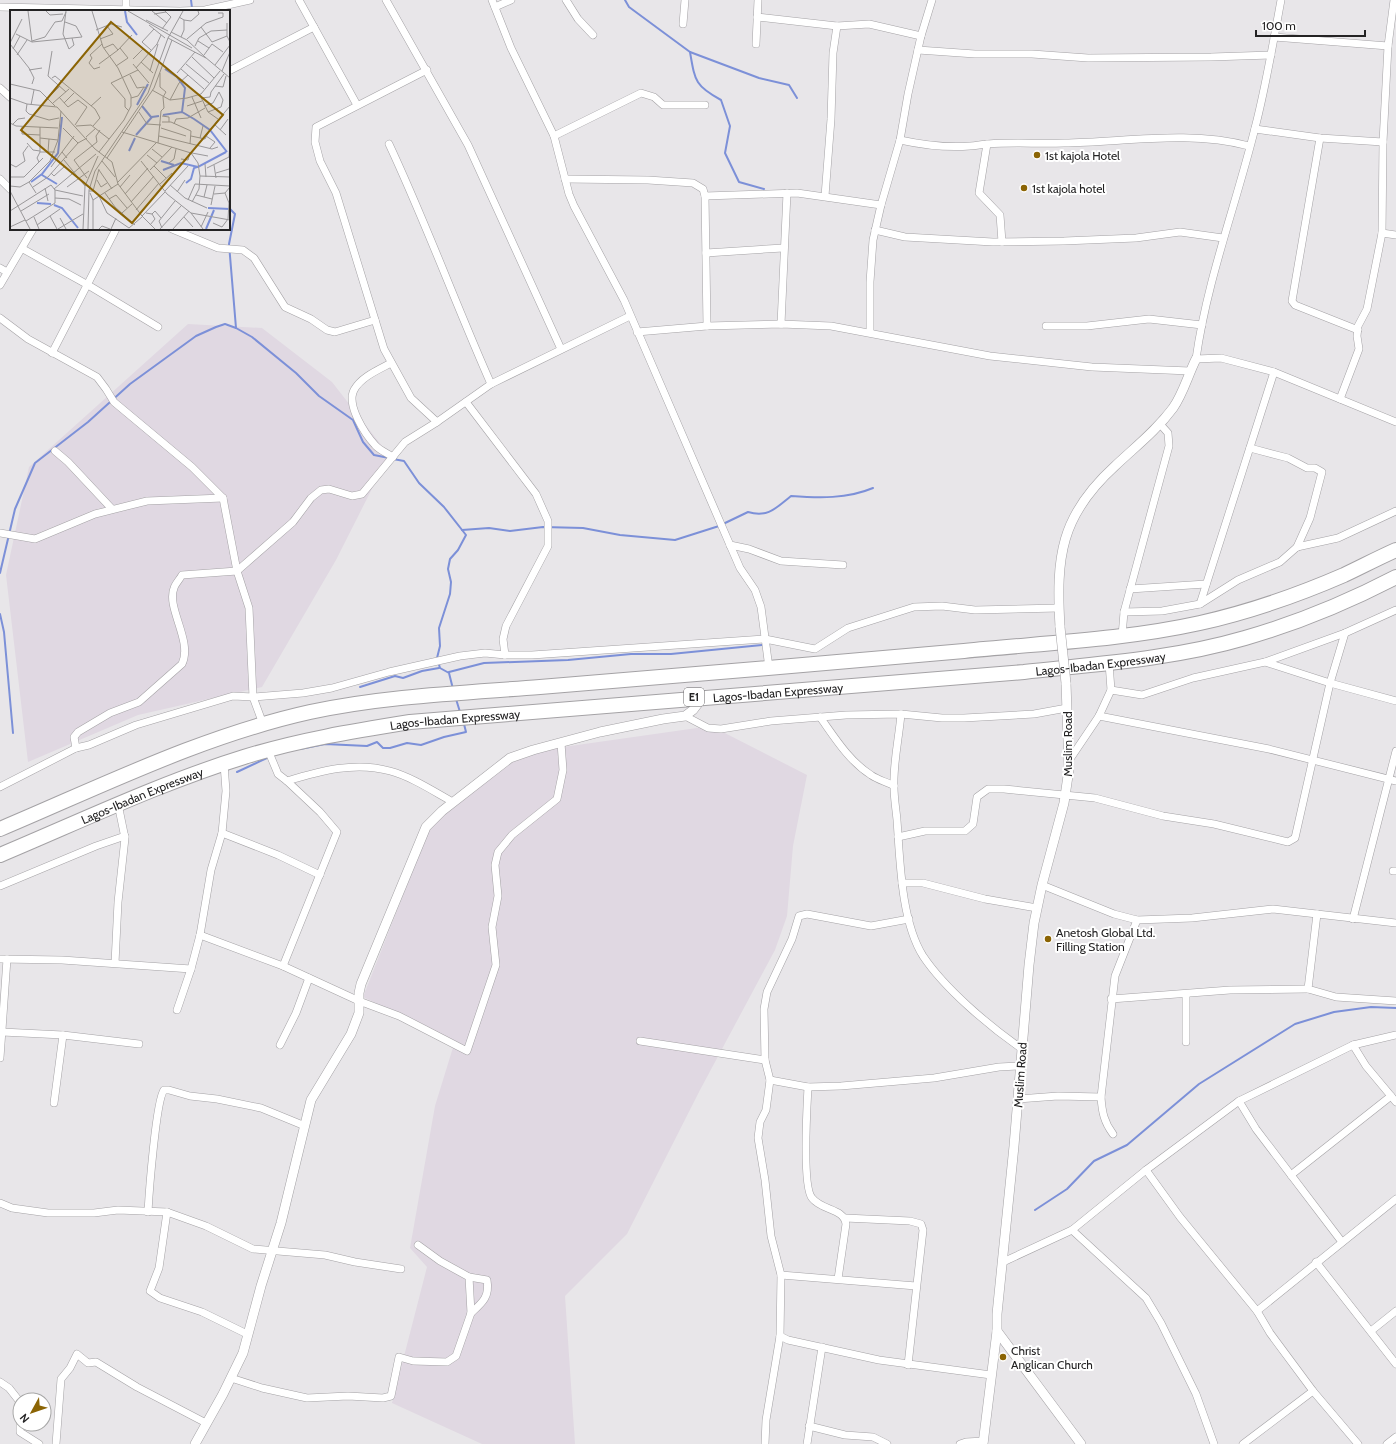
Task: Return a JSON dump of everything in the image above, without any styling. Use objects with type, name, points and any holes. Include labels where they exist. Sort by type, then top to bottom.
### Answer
[{"type":"highway","name":"Lagos-Ibadan Expressway","points":[[0,828],[150,764],[208,742],[263,724],[312,712],[412,697],[769,668],[1122,636],[1200,623],[1240,612],[1286,597],[1344,575],[1396,550]]},
{"type":"highway","name":"Lagos-Ibadan Expressway","points":[[0,856],[144,793],[224,764],[268,750],[346,732],[410,722],[1109,663],[1193,650],[1244,638],[1319,612],[1396,577]]},
{"type":"street","points":[[0,7],[59,10],[126,10],[126,0]]},
{"type":"street","points":[[205,10],[250,0]]},
{"type":"street","points":[[300,0],[357,105]]},
{"type":"street","points":[[386,0],[427,70],[468,145],[561,349]]},
{"type":"street","points":[[511,0],[494,3],[511,48],[554,136],[565,179],[574,206],[624,300],[740,568],[755,590],[761,607],[769,668]]},
{"type":"street","points":[[566,0],[578,19],[593,36]]},
{"type":"street","points":[[683,24],[685,0]]},
{"type":"street","points":[[756,44],[758,0]]},
{"type":"street","points":[[870,332],[870,282],[875,230],[900,140],[921,36],[932,0]]},
{"type":"street","points":[[1281,0],[1255,129],[1223,238],[1202,325],[1196,359],[1221,358],[1274,372],[1396,422]]},
{"type":"street","points":[[1340,399],[1359,349],[1358,330],[1367,309],[1382,233],[1383,142],[1388,46],[1394,0]]},
{"type":"street","points":[[757,17],[837,26],[869,24],[921,36]]},
{"type":"street","points":[[825,196],[831,119],[833,53],[837,26]]},
{"type":"street","points":[[230,70],[314,27]]},
{"type":"street","points":[[1274,37],[1388,46]]},
{"type":"street","points":[[918,50],[975,54],[1032,54],[1088,58],[1211,58],[1271,54]]},
{"type":"street","points":[[427,70],[316,127],[315,142],[320,161],[336,193],[384,349],[411,398],[437,422]]},
{"type":"street","points":[[0,88],[10,97]]},
{"type":"street","points":[[554,136],[641,93],[654,97],[663,105],[705,105]]},
{"type":"street","points":[[1255,129],[1320,138],[1383,142]]},
{"type":"street","points":[[900,140],[918,144],[969,146],[987,144],[1064,143],[1127,139],[1185,138],[1231,141],[1250,146]]},
{"type":"street","points":[[1320,138],[1292,301],[1295,305],[1358,330]]},
{"type":"street","points":[[389,144],[433,243],[459,312],[491,384]]},
{"type":"street","points":[[987,144],[979,193],[1000,215],[1002,242]]},
{"type":"street","points":[[0,179],[10,189]]},
{"type":"street","points":[[565,179],[648,180],[693,183],[703,190],[705,196],[707,326]]},
{"type":"street","points":[[781,324],[783,248],[787,193]]},
{"type":"street","points":[[705,196],[787,193],[825,196],[882,205]]},
{"type":"street","points":[[0,285],[23,249],[32,230]]},
{"type":"street","points":[[52,353],[116,230]]},
{"type":"street","points":[[174,230],[218,248],[242,250],[254,258],[285,307],[311,319],[327,330],[335,332],[375,320]]},
{"type":"street","points":[[875,230],[905,237],[1002,242],[1064,242],[1136,238],[1180,232],[1223,238]]},
{"type":"street","points":[[1382,233],[1396,235]]},
{"type":"street","points":[[706,254],[783,248]]},
{"type":"street","points":[[23,249],[88,285],[158,327]]},
{"type":"street","points":[[0,268],[7,272]]},
{"type":"street","points":[[76,748],[74,737],[78,732],[110,713],[139,702],[182,664],[186,656],[174,607],[173,589],[182,575],[237,571],[293,522],[311,498],[321,490],[329,489],[352,496],[362,494],[405,442],[437,422],[491,384],[630,316]]},
{"type":"street","points":[[0,318],[28,339],[96,378],[106,389],[112,400],[192,467],[223,498],[237,571],[249,608],[253,697],[263,724]]},
{"type":"street","points":[[1046,326],[1087,326],[1149,319],[1202,325]]},
{"type":"street","points":[[637,332],[707,326],[781,324],[831,326],[870,332],[990,356],[1092,367],[1190,371]]},
{"type":"street","name":"Muslim Road","points":[[984,1443],[997,1331],[997,1307],[1018,1099],[1029,965],[1037,908],[1066,794],[1070,759],[1066,683],[1060,627],[1058,569],[1069,528],[1076,513],[1087,496],[1114,467],[1146,440],[1160,424],[1178,399],[1196,359]]},
{"type":"street","points":[[391,363],[372,373],[354,390],[351,400],[360,424],[376,446],[392,457]]},
{"type":"street","points":[[1200,604],[1274,372]]},
{"type":"street","points":[[466,402],[536,494],[548,521],[548,546],[506,626],[503,639],[505,655]]},
{"type":"street","points":[[1122,636],[1124,612],[1169,446],[1168,433],[1160,424]]},
{"type":"street","points":[[1124,612],[1162,611],[1200,604],[1238,580],[1280,562],[1297,547],[1310,518],[1322,472],[1315,468],[1307,468],[1288,458],[1250,448]]},
{"type":"street","points":[[55,451],[68,462],[112,509]]},
{"type":"street","points":[[0,533],[35,539],[95,514],[147,501],[223,498]]},
{"type":"street","points":[[1297,547],[1338,538],[1396,511]]},
{"type":"street","points":[[730,545],[749,549],[781,561],[843,565]]},
{"type":"street","points":[[1130,588],[1206,584]]},
{"type":"street","points":[[0,787],[76,748],[89,745],[136,725],[233,696],[253,697],[303,693],[332,688],[389,672],[460,656],[485,653],[532,655],[765,639],[815,649],[848,628],[914,607],[942,606],[975,610],[1059,608]]},
{"type":"street","points":[[1111,690],[1142,695],[1193,678],[1265,662],[1345,633],[1396,610]]},
{"type":"street","points":[[898,837],[925,831],[964,831],[973,824],[977,797],[988,789],[1027,790],[1095,798],[1164,816],[1214,824],[1288,842],[1295,838],[1330,683],[1345,633]]},
{"type":"street","points":[[1265,662],[1330,683],[1396,700]]},
{"type":"street","points":[[1070,759],[1099,716],[1111,690],[1109,663]]},
{"type":"street","points":[[195,1444],[243,1353],[281,1223],[311,1100],[351,1034],[359,1013],[361,984],[426,827],[453,802],[510,758],[561,742],[663,719],[685,716],[693,710],[702,697]]},
{"type":"street","points":[[685,716],[708,728],[721,729],[770,721],[820,717],[901,714],[942,718],[964,718],[1034,714],[1067,708]]},
{"type":"street","points":[[901,714],[894,786],[898,837],[902,882],[909,919],[922,955],[932,968],[979,1016],[1022,1049]]},
{"type":"street","points":[[1099,716],[1269,749],[1393,781]]},
{"type":"street","points":[[820,717],[844,750],[858,764],[872,776],[894,786]]},
{"type":"street","points":[[200,935],[282,966],[359,1001],[399,1016],[467,1051],[496,965],[492,927],[498,896],[495,865],[498,852],[512,835],[556,799],[563,770],[561,742]]},
{"type":"street","points":[[268,750],[278,774],[320,812],[338,832],[282,966]]},
{"type":"street","points":[[1354,919],[1393,781],[1396,751]]},
{"type":"street","points":[[177,1010],[191,969],[200,935],[211,870],[222,833],[226,791],[224,764]]},
{"type":"street","points":[[287,781],[320,771],[352,766],[388,770],[412,779],[453,802]]},
{"type":"street","points":[[115,963],[118,902],[125,836],[118,804]]},
{"type":"street","points":[[222,833],[278,854],[320,875]]},
{"type":"street","points":[[0,886],[96,846],[125,836]]},
{"type":"street","points":[[902,882],[923,883],[984,899],[1037,908]]},
{"type":"street","points":[[1042,885],[1114,914],[1137,920],[1192,918],[1273,908],[1396,923]]},
{"type":"street","points":[[765,1444],[766,1420],[780,1336],[781,1275],[771,1236],[765,1180],[758,1138],[760,1122],[766,1110],[770,1080],[765,1060],[764,1009],[767,992],[792,939],[799,916],[807,914],[871,926],[909,919]]},
{"type":"street","points":[[1308,989],[1317,914]]},
{"type":"street","points":[[1113,1134],[1106,1124],[1102,1111],[1111,999],[1115,976],[1137,920]]},
{"type":"street","points":[[0,1058],[2,1032],[3,959],[115,963],[191,969]]},
{"type":"street","points":[[280,1045],[296,1013],[309,978]]},
{"type":"street","points":[[1111,999],[1230,990],[1308,989],[1336,997],[1396,1001]]},
{"type":"street","points":[[1186,994],[1186,1042]]},
{"type":"street","points":[[2,1032],[63,1035],[138,1044]]},
{"type":"street","points":[[54,1103],[63,1035]]},
{"type":"street","points":[[1002,1262],[1072,1230],[1146,1170],[1239,1101],[1353,1045],[1396,1035]]},
{"type":"street","points":[[640,1041],[765,1060]]},
{"type":"street","points":[[1291,1175],[1394,1099],[1366,1066],[1353,1045]]},
{"type":"street","points":[[770,1080],[808,1087],[934,1078],[999,1067],[1020,1066]]},
{"type":"street","points":[[808,1087],[806,1154],[810,1197],[818,1205],[842,1214],[845,1218],[846,1224],[838,1279]]},
{"type":"street","points":[[148,1212],[153,1147],[160,1102],[164,1090],[261,1108],[305,1126]]},
{"type":"street","points":[[1018,1099],[1058,1096],[1102,1097]]},
{"type":"street","points":[[1239,1101],[1256,1129],[1342,1242]]},
{"type":"street","points":[[1146,1170],[1180,1217],[1257,1311],[1270,1333],[1313,1391],[1358,1444]]},
{"type":"street","points":[[1257,1311],[1396,1199]]},
{"type":"street","points":[[0,1203],[12,1208],[48,1213],[94,1213],[118,1210],[167,1212],[206,1226],[253,1249],[272,1252],[324,1255],[355,1262],[401,1269]]},
{"type":"street","points":[[167,1212],[159,1268],[150,1292],[160,1298],[202,1312],[248,1334]]},
{"type":"street","points":[[845,1218],[910,1221],[920,1224],[923,1230],[908,1365]]},
{"type":"street","points":[[1072,1230],[1146,1298],[1161,1323],[1196,1394],[1214,1444]]},
{"type":"street","points":[[418,1245],[440,1261],[469,1277],[487,1280],[488,1288],[485,1301],[471,1313]]},
{"type":"street","points":[[1316,1262],[1396,1364]]},
{"type":"street","points":[[781,1275],[916,1286]]},
{"type":"street","points":[[231,1378],[262,1388],[307,1398],[348,1396],[383,1398],[391,1396],[399,1358],[412,1361],[447,1362],[456,1356],[471,1313],[469,1277]]},
{"type":"street","points":[[1371,1331],[1396,1311]]},
{"type":"street","points":[[997,1331],[1081,1444]]},
{"type":"street","points":[[780,1336],[879,1360],[991,1375]]},
{"type":"street","points":[[807,1444],[808,1426],[822,1347]]},
{"type":"street","points":[[56,1444],[61,1379],[70,1368],[76,1354],[88,1363],[96,1362],[137,1388],[206,1423]]},
{"type":"street","points":[[0,1382],[12,1392]]},
{"type":"street","points":[[1243,1444],[1313,1391]]},
{"type":"street","points":[[808,1426],[845,1435],[873,1437],[887,1444]]},
{"type":"street","points":[[20,1432],[39,1444]]},
{"type":"street","points":[[1387,1444],[1396,1437]]},
{"type":"street","points":[[960,1444],[984,1443]]},
{"type":"shaded area","points":[[188,324],[262,328],[332,382],[389,455],[336,560],[262,687],[138,715],[28,762],[6,575],[29,467]]},
{"type":"shaded area","points":[[711,726],[807,775],[793,846],[787,916],[775,950],[700,1090],[627,1234],[565,1296],[575,1444],[482,1444],[392,1403],[427,1267],[410,1248],[435,1106],[455,1041],[363,997],[433,819],[521,753]]},
{"type":"waterway","points":[[191,0],[192,8]]},
{"type":"waterway","points":[[625,0],[629,7],[690,52],[759,78],[789,85],[797,98]]},
{"type":"waterway","points":[[690,52],[693,70],[698,82],[706,91],[721,100],[730,126],[725,153],[739,182],[764,189]]},
{"type":"waterway","points":[[230,209],[235,214],[229,244],[236,328],[252,337],[296,373],[319,396],[353,420],[363,442],[374,455],[389,458]]},
{"type":"waterway","points":[[0,573],[15,509],[35,463],[88,422],[130,384],[196,336],[225,324],[236,328]]},
{"type":"waterway","points":[[393,459],[404,461],[419,483],[444,507],[466,535],[458,550],[450,559],[448,569],[451,582],[450,594],[439,628],[440,646],[437,658],[440,668],[449,673],[453,689]]},
{"type":"waterway","points":[[723,524],[748,512],[761,514],[771,511],[791,496],[833,497],[863,492],[873,488]]},
{"type":"waterway","points":[[462,530],[489,528],[510,531],[543,527],[583,528],[620,535],[675,540],[719,526]]},
{"type":"waterway","points":[[0,614],[4,632],[13,733]]},
{"type":"waterway","points":[[449,672],[484,663],[568,660],[631,654],[671,654],[762,645]]},
{"type":"waterway","points":[[360,687],[395,676],[403,678],[422,671],[439,668]]},
{"type":"waterway","points":[[456,699],[460,712]]},
{"type":"waterway","points":[[300,749],[325,744],[367,746],[377,742],[383,748],[390,748],[407,743],[421,745],[444,737],[466,732],[464,724]]},
{"type":"waterway","points":[[237,772],[269,757]]},
{"type":"waterway","points":[[1035,1210],[1067,1189],[1094,1161],[1127,1145],[1199,1084],[1295,1024],[1334,1012],[1371,1007],[1396,1008]]},
{"type":"place","name":"1st kajola Hotel","points":[[1037,155]]},
{"type":"place","name":"1st kajola hotel","points":[[1024,188]]},
{"type":"place","name":"Anetosh Global Ltd. Filling Station","points":[[1048,939]]},
{"type":"place","name":"Christ Anglican Church","points":[[1003,1357]]}]
